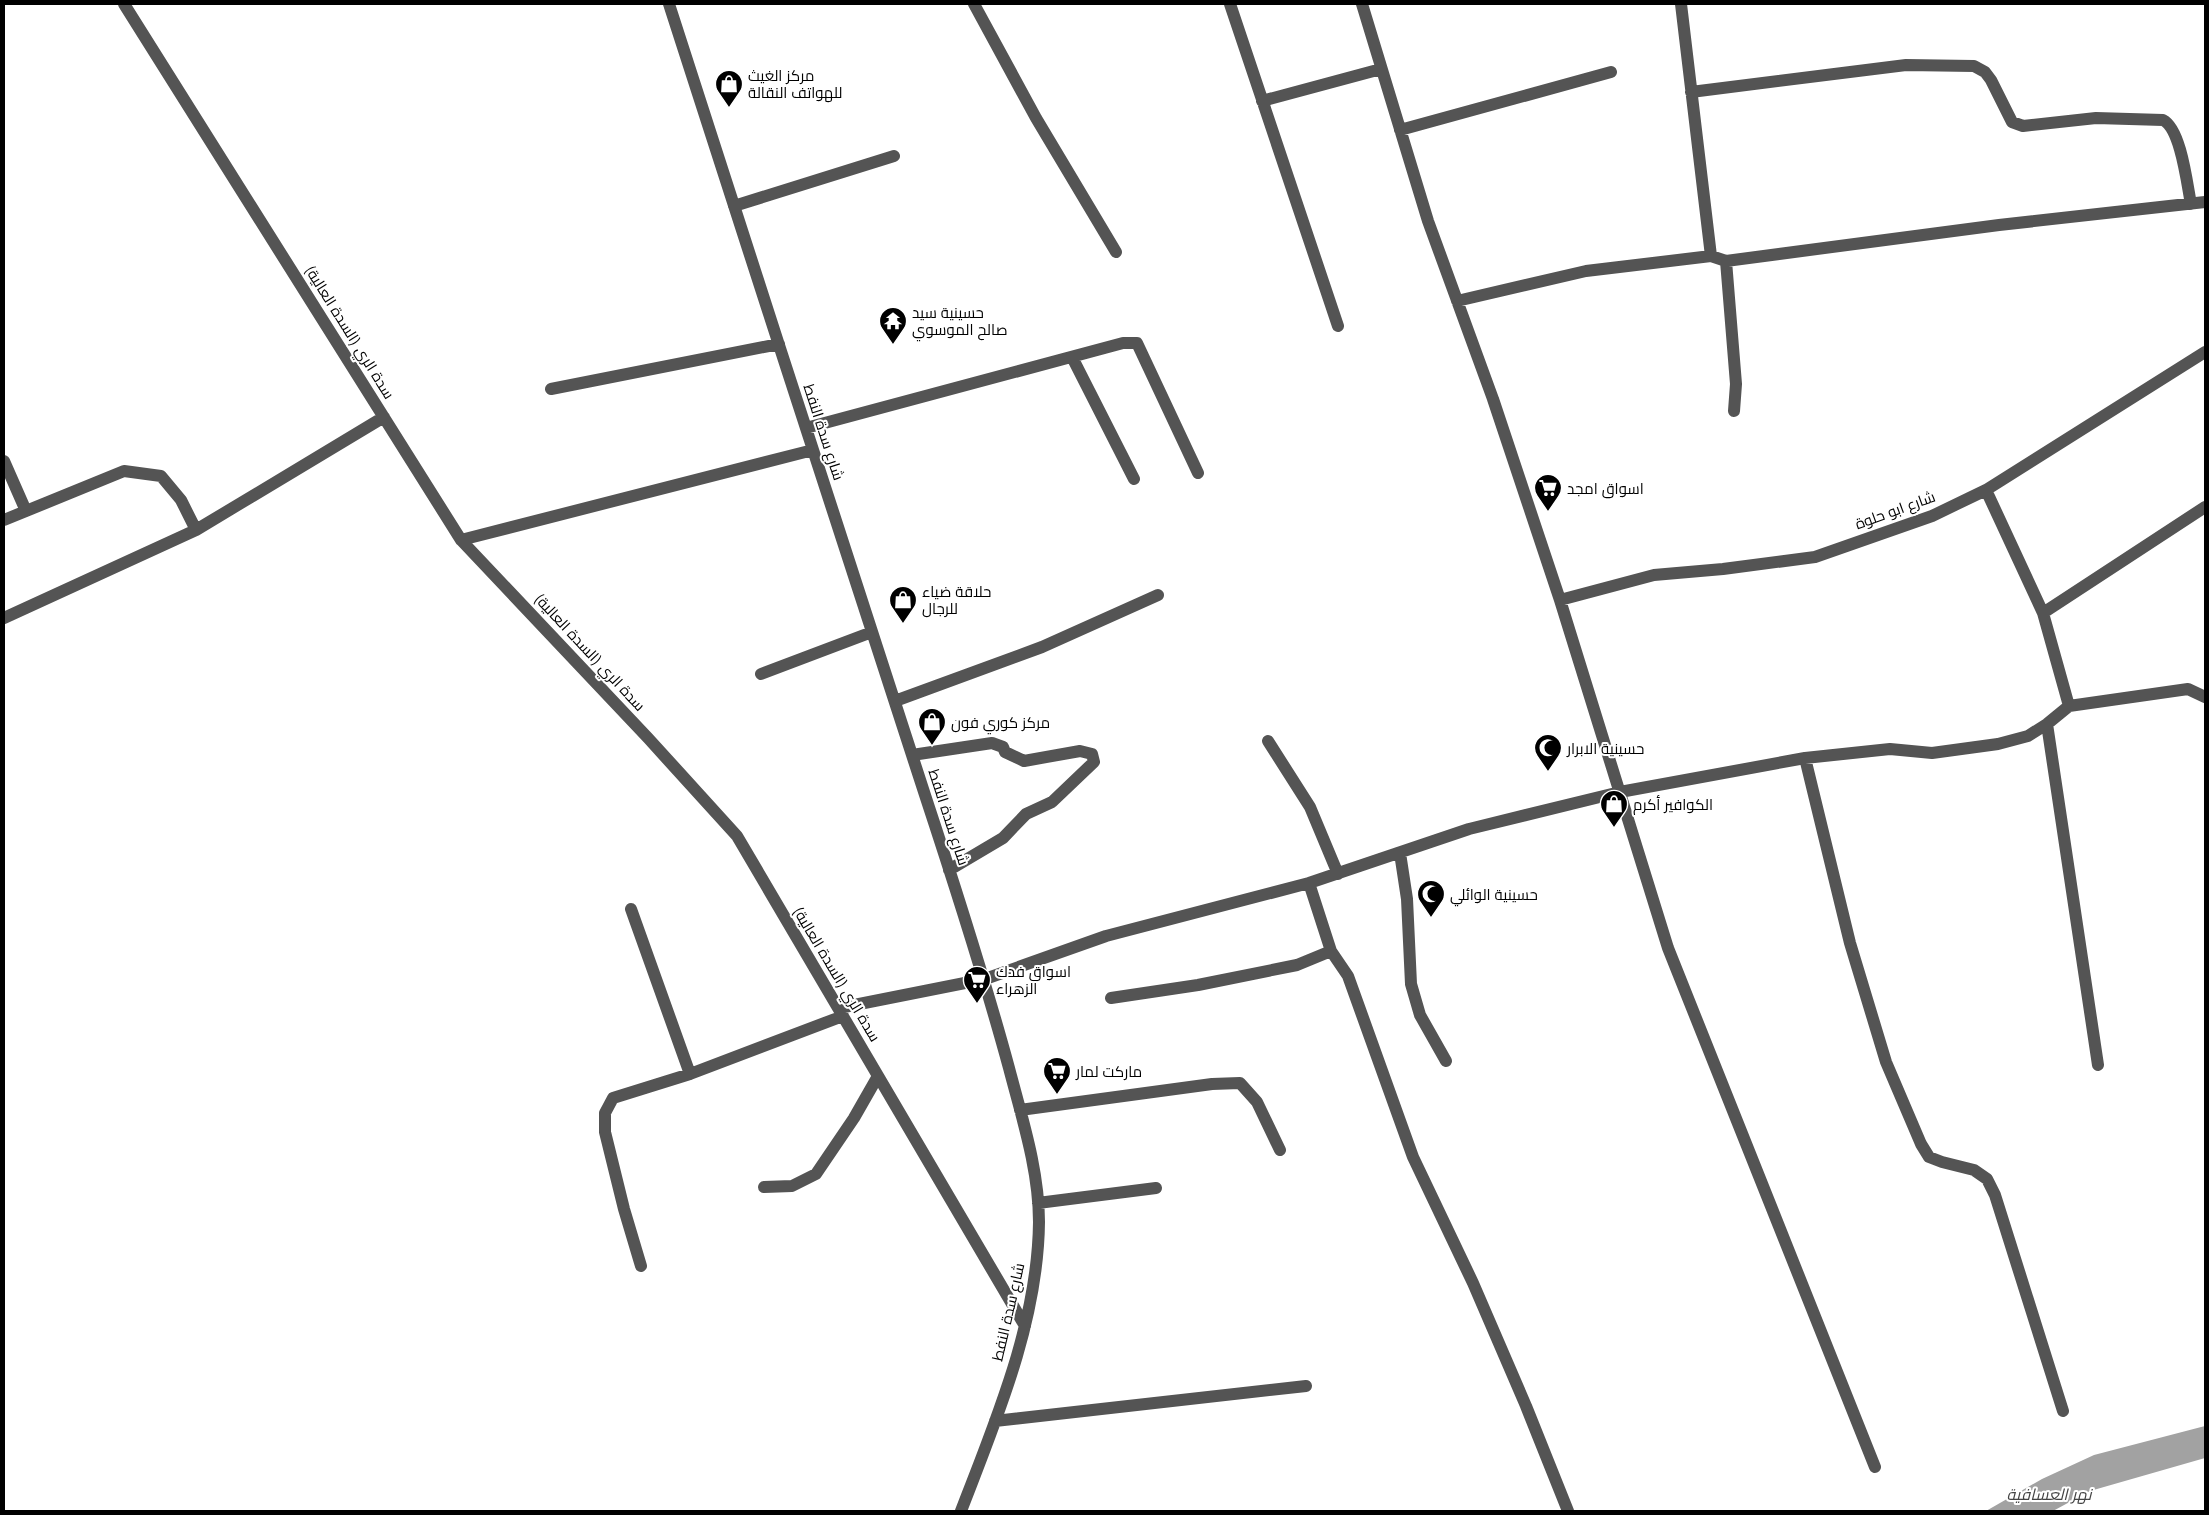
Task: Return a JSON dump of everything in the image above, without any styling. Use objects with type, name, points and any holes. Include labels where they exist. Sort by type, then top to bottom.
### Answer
[{"type":"street","name":"سدة الري (السدة العالية)","points":[[124,4],[462,540],[737,836],[1025,1326]]},
{"type":"street","name":"شارع سدة النفط","points":[[669,4],[985,979],[1031,1154],[1038,1203],[1038,1254],[1033,1290],[1025,1326],[995,1421],[961,1511]]},
{"type":"street","points":[[974,4],[1036,118],[1116,252]]},
{"type":"street","points":[[1230,4],[1338,326]]},
{"type":"street","points":[[1362,4],[1428,221],[1493,399],[1560,600],[1668,948],[1875,1467]]},
{"type":"street","points":[[1681,4],[1711,256]]},
{"type":"street","points":[[1691,92],[1906,65],[1974,66],[1985,72],[1991,80],[2012,122],[2023,126],[2096,118],[2163,120],[2169,123],[2176,135],[2191,204]]},
{"type":"street","points":[[1262,101],[1381,69]]},
{"type":"street","points":[[1400,130],[1612,72]]},
{"type":"street","points":[[734,206],[894,156]]},
{"type":"street","points":[[1457,300],[1586,271],[1711,256],[1726,261],[1999,225],[2205,202]]},
{"type":"street","points":[[1726,261],[1736,384],[1734,411]]},
{"type":"street","points":[[806,428],[1124,343],[1137,343],[1198,473]]},
{"type":"street","points":[[551,389],[779,344]]},
{"type":"street","name":"شارع ابو حلوة","points":[[1560,600],[1654,575],[1723,569],[1815,557],[1932,516],[1986,490],[2205,352]]},
{"type":"street","points":[[1072,357],[1134,479]]},
{"type":"street","points":[[4,618],[196,530],[384,417]]},
{"type":"street","points":[[462,540],[813,450]]},
{"type":"street","points":[[4,461],[26,511]]},
{"type":"street","points":[[4,520],[124,471],[160,476],[169,484],[181,500],[196,530]]},
{"type":"street","points":[[1986,490],[2043,613],[2069,706]]},
{"type":"street","points":[[2043,613],[2205,507]]},
{"type":"street","points":[[895,701],[1042,648],[1158,595]]},
{"type":"street","points":[[761,674],[872,632]]},
{"type":"street","points":[[641,1266],[624,1209],[605,1132],[605,1113],[613,1098],[690,1074],[841,1012],[985,979],[1106,936],[1309,883],[1469,829],[1620,792],[1805,758],[1890,749],[1906,752],[1942,752],[1998,744],[2028,736],[2047,724],[2069,706],[2188,689],[2205,697]]},
{"type":"street","points":[[2047,724],[2098,1065]]},
{"type":"street","points":[[1268,741],[1310,808],[1338,874]]},
{"type":"street","points":[[912,755],[992,743],[1003,747],[1005,752],[1024,761],[1080,751],[1092,754],[1094,762],[1052,802],[1026,814],[1003,838],[949,870]]},
{"type":"street","points":[[1805,758],[1850,943],[1886,1062],[1921,1144],[1929,1157],[1974,1170],[1987,1179],[1995,1195],[2064,1411]]},
{"type":"street","points":[[1400,853],[1407,899],[1411,984],[1420,1015],[1446,1061]]},
{"type":"street","points":[[1309,883],[1331,951],[1348,976],[1413,1157],[1473,1283],[1526,1406],[1568,1511]]},
{"type":"street","points":[[631,909],[690,1074]]},
{"type":"street","points":[[1111,998],[1198,985],[1297,965],[1331,951]]},
{"type":"street","points":[[764,1187],[792,1186],[816,1174],[854,1118],[878,1076]]},
{"type":"street","points":[[1020,1110],[1212,1084],[1240,1083],[1258,1102],[1280,1150]]},
{"type":"street","points":[[1038,1203],[1156,1188]]},
{"type":"street","points":[[995,1421],[1306,1386]]},
{"type":"water","name":"نهر العسافية","points":[[2205,1426],[2205,1458],[2090,1491],[2053,1511],[1986,1511],[2042,1479],[2094,1455]]},
{"type":"place","name":"مركز الغيث للهواتف النقالة","points":[[729,108]]},
{"type":"place","name":"حسينية سيد صالح الموسوي","points":[[893,345]]},
{"type":"place","name":"اسواق امجد","points":[[1548,512]]},
{"type":"place","name":"حلاقة ضياء للرجال","points":[[903,624]]},
{"type":"place","name":"مركز كوري فون","points":[[932,746]]},
{"type":"place","name":"حسينية الابرار","points":[[1548,772]]},
{"type":"place","name":"الكوافير أكرم","points":[[1614,828]]},
{"type":"place","name":"حسينية الوائلي","points":[[1431,918]]},
{"type":"place","name":"اسواق فدك الزهراء","points":[[977,1004]]},
{"type":"place","name":"ماركت لمار","points":[[1057,1095]]}]
